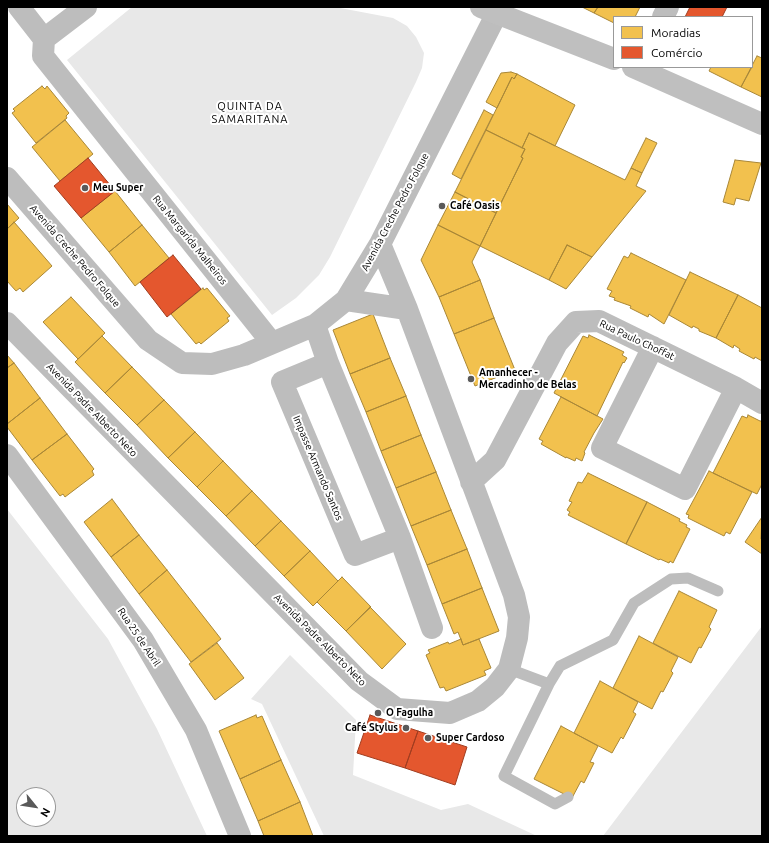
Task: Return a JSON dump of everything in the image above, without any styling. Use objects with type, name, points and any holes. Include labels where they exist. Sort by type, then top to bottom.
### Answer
[{"type":"main road","points":[[489,10],[613,59]]},
{"type":"main road","points":[[637,68],[762,124]]},
{"type":"street","points":[[18,7],[44,39],[86,7]]},
{"type":"street","points":[[664,16],[668,7]]},
{"type":"street","name":"Avenida Creche Pedro Folque","points":[[7,178],[148,340],[182,362],[212,364],[244,355],[315,325],[346,300],[380,244],[489,10]]},
{"type":"street","name":"Rua Margarida Malheiros","points":[[44,39],[43,56],[272,343]]},
{"type":"street","name":"Avenida Padre Alberto Neto","points":[[7,323],[358,681],[397,709],[450,713],[478,701],[495,687],[509,668],[517,638],[519,617],[514,595],[407,309],[380,244]]},
{"type":"street","points":[[346,300],[407,309]]},
{"type":"street","name":"Rua Paulo Choffat","points":[[471,482],[495,460],[557,343],[576,322],[599,321],[736,388],[762,403]]},
{"type":"street","points":[[315,325],[328,363],[400,538],[432,628]]},
{"type":"street","points":[[653,347],[602,448],[685,489],[736,388]]},
{"type":"street","name":"Impasse Armando Santos","points":[[328,363],[282,382],[355,555],[400,538]]},
{"type":"street","name":"Rua 25 de Abril","points":[[7,455],[143,640],[196,730],[240,836]]},
{"type":"lane","points":[[568,797],[555,804],[504,776],[549,684],[560,666],[613,640],[634,603],[672,579],[688,578],[718,592]]},
{"type":"lane","points":[[509,668],[549,684]]},
{"type":"shaded area","points":[[132,7],[335,7],[393,18],[407,26],[416,37],[424,53],[422,68],[416,82],[330,257],[319,275],[296,298],[272,315],[67,60]]},
{"type":"shaded area","points":[[7,509],[108,639],[157,729],[207,836],[7,836]]},
{"type":"shaded area","points":[[762,626],[762,836],[603,836]]},
{"type":"shaded area","points":[[290,655],[356,720],[353,775],[441,810],[468,804],[537,836],[324,836],[262,704],[251,699]]},
{"type":"building: Moradias","points":[[582,7],[598,7],[594,13]]},
{"type":"building: Moradias","points":[[598,7],[640,7],[636,16],[613,16],[613,22],[594,13]]},
{"type":"building: Moradias","points":[[757,56],[762,58],[762,97],[741,87],[751,68],[753,68],[753,64]]},
{"type":"building: Moradias","points":[[710,68],[751,68],[741,87],[709,71]]},
{"type":"building: Moradias","points":[[511,72],[517,74],[514,79],[512,77],[497,108],[486,102],[501,73]]},
{"type":"building: Moradias","points":[[517,74],[575,105],[555,146],[529,133],[522,148],[486,130],[512,77],[514,79]]},
{"type":"building: Moradias","points":[[42,86],[45,89],[47,86],[69,113],[66,116],[67,118],[36,143],[12,113],[15,111],[13,109]]},
{"type":"building: Moradias","points":[[484,110],[493,115],[461,179],[452,174]]},
{"type":"building: Moradias","points":[[65,120],[93,154],[60,181],[32,147]]},
{"type":"building: Moradias","points":[[486,130],[525,149],[521,157],[523,158],[496,213],[455,192]]},
{"type":"building: Moradias","points":[[529,133],[625,180],[631,168],[642,173],[636,186],[646,191],[592,257],[567,245],[549,280],[480,246],[523,158],[521,157],[525,149],[522,148]]},
{"type":"building: Moradias","points":[[646,138],[657,143],[642,173],[631,168]]},
{"type":"building: Moradias","points":[[735,160],[761,163],[749,201],[736,198],[734,205],[723,202]]},
{"type":"building: Moradias","points":[[115,191],[142,225],[109,252],[81,218]]},
{"type":"building: Moradias","points":[[455,192],[496,213],[480,246],[438,225]]},
{"type":"building: Moradias","points":[[7,204],[19,218],[7,229]]},
{"type":"building: Moradias","points":[[14,222],[52,266],[23,292],[20,288],[16,291],[7,281],[7,229]]},
{"type":"building: Moradias","points":[[142,225],[169,258],[135,286],[109,252]]},
{"type":"building: Moradias","points":[[438,225],[480,246],[472,262],[480,280],[439,297],[421,260]]},
{"type":"building: Moradias","points":[[567,245],[592,257],[566,289],[549,280]]},
{"type":"building: Moradias","points":[[631,253],[686,280],[664,324],[649,314],[648,317],[630,308],[631,306],[614,300],[615,298],[609,296],[612,291],[607,289],[624,256],[628,258]]},
{"type":"building: Moradias","points":[[690,272],[738,295],[716,338],[699,331],[699,329],[693,326],[692,328],[669,315]]},
{"type":"building: Moradias","points":[[480,280],[494,318],[454,334],[439,297]]},
{"type":"building: Moradias","points":[[203,288],[204,290],[207,288],[230,316],[227,318],[229,321],[201,344],[199,342],[196,344],[171,314]]},
{"type":"building: Moradias","points":[[738,295],[762,308],[762,361],[755,357],[754,359],[739,351],[740,349],[734,345],[733,348],[716,338]]},
{"type":"building: Moradias","points":[[71,297],[105,333],[78,359],[43,322]]},
{"type":"building: Moradias","points":[[373,314],[390,358],[350,374],[333,330]]},
{"type":"building: Moradias","points":[[494,318],[515,370],[475,386],[454,334]]},
{"type":"building: Moradias","points":[[589,335],[624,352],[622,355],[627,358],[624,363],[623,362],[597,416],[554,393],[583,336],[588,338]]},
{"type":"building: Moradias","points":[[102,336],[132,367],[105,393],[75,362]]},
{"type":"building: Moradias","points":[[7,355],[14,363],[7,368]]},
{"type":"building: Moradias","points":[[390,358],[406,396],[366,412],[350,374]]},
{"type":"building: Moradias","points":[[14,363],[40,398],[7,424],[7,368]]},
{"type":"building: Moradias","points":[[132,367],[164,400],[137,425],[105,393]]},
{"type":"building: Moradias","points":[[406,396],[421,435],[381,451],[366,412]]},
{"type":"building: Moradias","points":[[561,397],[603,419],[584,452],[582,461],[576,458],[575,461],[566,458],[541,444],[543,441],[539,439]]},
{"type":"building: Moradias","points":[[40,398],[67,434],[32,460],[7,427],[7,424]]},
{"type":"building: Moradias","points":[[164,400],[195,432],[168,458],[137,425]]},
{"type":"building: Moradias","points":[[748,415],[762,421],[762,484],[757,494],[713,473],[742,416],[747,418]]},
{"type":"building: Moradias","points":[[195,432],[223,461],[197,487],[168,458]]},
{"type":"building: Moradias","points":[[67,434],[94,469],[92,471],[94,475],[65,497],[63,494],[60,496],[32,460]]},
{"type":"building: Moradias","points":[[421,435],[436,472],[396,488],[381,451]]},
{"type":"building: Moradias","points":[[223,461],[252,491],[226,516],[197,487]]},
{"type":"building: Moradias","points":[[709,471],[752,492],[730,534],[726,532],[724,536],[688,518],[689,515],[686,514]]},
{"type":"building: Moradias","points":[[436,472],[451,510],[411,526],[396,488]]},
{"type":"building: Moradias","points":[[588,473],[647,502],[626,544],[568,515],[570,512],[567,510],[572,502],[569,501],[578,482],[582,483]]},
{"type":"building: Moradias","points":[[252,491],[281,521],[255,546],[226,516]]},
{"type":"building: Moradias","points":[[112,499],[139,535],[111,557],[84,522]]},
{"type":"building: Moradias","points":[[647,502],[680,519],[679,521],[687,525],[686,527],[690,529],[673,563],[670,561],[669,563],[660,559],[659,560],[626,544]]},
{"type":"building: Moradias","points":[[451,510],[467,549],[427,565],[411,526]]},
{"type":"building: Moradias","points":[[762,517],[761,539],[762,554],[745,542]]},
{"type":"building: Moradias","points":[[281,521],[310,551],[284,576],[255,546]]},
{"type":"building: Moradias","points":[[139,535],[167,570],[139,594],[111,557]]},
{"type":"building: Moradias","points":[[467,549],[482,588],[442,604],[427,565]]},
{"type":"building: Moradias","points":[[310,551],[338,581],[313,606],[284,576]]},
{"type":"building: Moradias","points":[[167,570],[221,639],[191,662],[139,594]]},
{"type":"building: Moradias","points":[[342,577],[371,607],[346,631],[317,602]]},
{"type":"building: Moradias","points":[[482,588],[499,631],[463,645],[458,632],[454,634],[442,604]]},
{"type":"building: Moradias","points":[[679,591],[717,610],[709,627],[711,629],[701,648],[699,647],[691,663],[653,643]]},
{"type":"building: Moradias","points":[[370,607],[406,644],[382,669],[346,631]]},
{"type":"building: Moradias","points":[[639,636],[678,657],[671,671],[673,673],[663,692],[661,691],[652,709],[613,688]]},
{"type":"building: Moradias","points":[[461,639],[463,645],[479,639],[491,668],[484,671],[486,675],[446,691],[444,687],[440,688],[426,655],[430,653],[428,650],[448,642],[449,644]]},
{"type":"building: Moradias","points":[[217,643],[244,678],[215,700],[189,664]]},
{"type":"building: Moradias","points":[[600,681],[638,702],[633,712],[636,714],[623,739],[621,737],[612,753],[574,733]]},
{"type":"building: Moradias","points":[[256,715],[257,718],[262,716],[281,760],[240,779],[219,731]]},
{"type":"building: Moradias","points":[[561,726],[598,746],[590,762],[594,763],[584,783],[581,781],[572,798],[534,779]]},
{"type":"building: Moradias","points":[[281,760],[300,802],[258,821],[240,779]]},
{"type":"building: Moradias","points":[[300,802],[313,836],[264,836],[258,821]]},
{"type":"building: Comércio","points":[[690,7],[727,7],[722,16],[686,16]]},
{"type":"building: Comércio","name":"Meu Super","points":[[88,158],[115,191],[81,218],[54,186]]},
{"type":"building: Comércio","points":[[173,255],[201,289],[167,317],[140,282]]},
{"type":"building: Comércio","points":[[370,715],[418,731],[405,768],[357,753]]},
{"type":"building: Comércio","points":[[418,731],[467,747],[455,785],[405,768]]},
{"type":"place","name":"Meu Super","points":[[85,188]]},
{"type":"place","name":"Café Oasis","points":[[442,206]]},
{"type":"place","name":"Amanhecer - Mercadinho de Belas","points":[[471,379]]},
{"type":"place","name":"O Fagulha","points":[[378,713]]},
{"type":"place","name":"Café Stylus","points":[[406,728]]},
{"type":"place","name":"Super Cardoso","points":[[428,738]]},
{"type":"district","name":"QUINTA DA SAMARITANA","points":[[250,112]]}]
